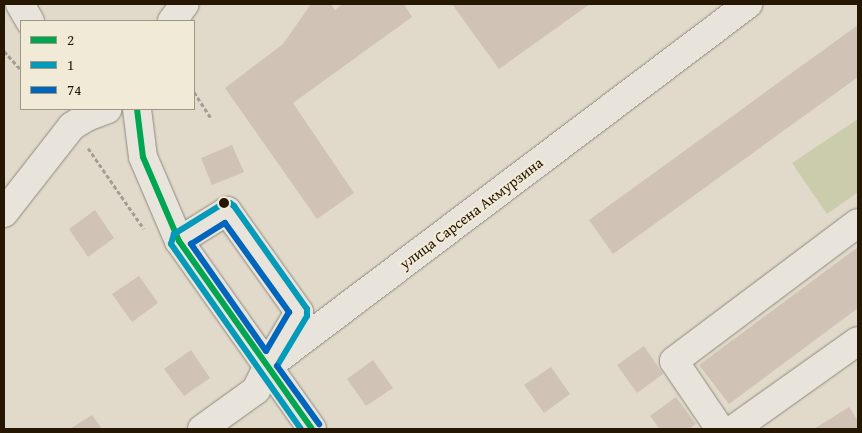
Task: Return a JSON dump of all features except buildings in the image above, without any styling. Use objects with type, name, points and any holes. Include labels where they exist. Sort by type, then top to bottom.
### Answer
[{"type":"street","points":[[20,4],[29,20]]},
{"type":"street","points":[[173,20],[185,4]]},
{"type":"street","name":"улица Сарсена Акмурзина","points":[[202,429],[256,390],[266,367],[748,4]]},
{"type":"street","points":[[138,110],[143,157],[179,241],[266,367],[312,429]]},
{"type":"street","points":[[4,213],[72,126],[93,111]]},
{"type":"street","points":[[179,241],[228,211],[299,312],[266,367]]},
{"type":"street","points":[[720,429],[674,361],[858,223]]},
{"type":"street","points":[[747,426],[858,341]]},
{"type":"path","points":[[4,51],[20,69]]},
{"type":"path","points":[[195,94],[210,117]]},
{"type":"green space","points":[[858,119],[858,192],[827,214],[792,163]]},
{"type":"transit line","name":"2","points":[[137,110],[143,157],[179,241],[312,429]]},
{"type":"transit line","name":"1","points":[[277,366],[307,316],[307,309],[234,206],[230,203],[224,203],[174,234],[171,244],[301,429]]},
{"type":"transit line","name":"74","points":[[225,223],[289,312],[266,351],[191,244],[225,223]]},
{"type":"transit line","name":"74","points":[[277,366],[319,424]]}]
